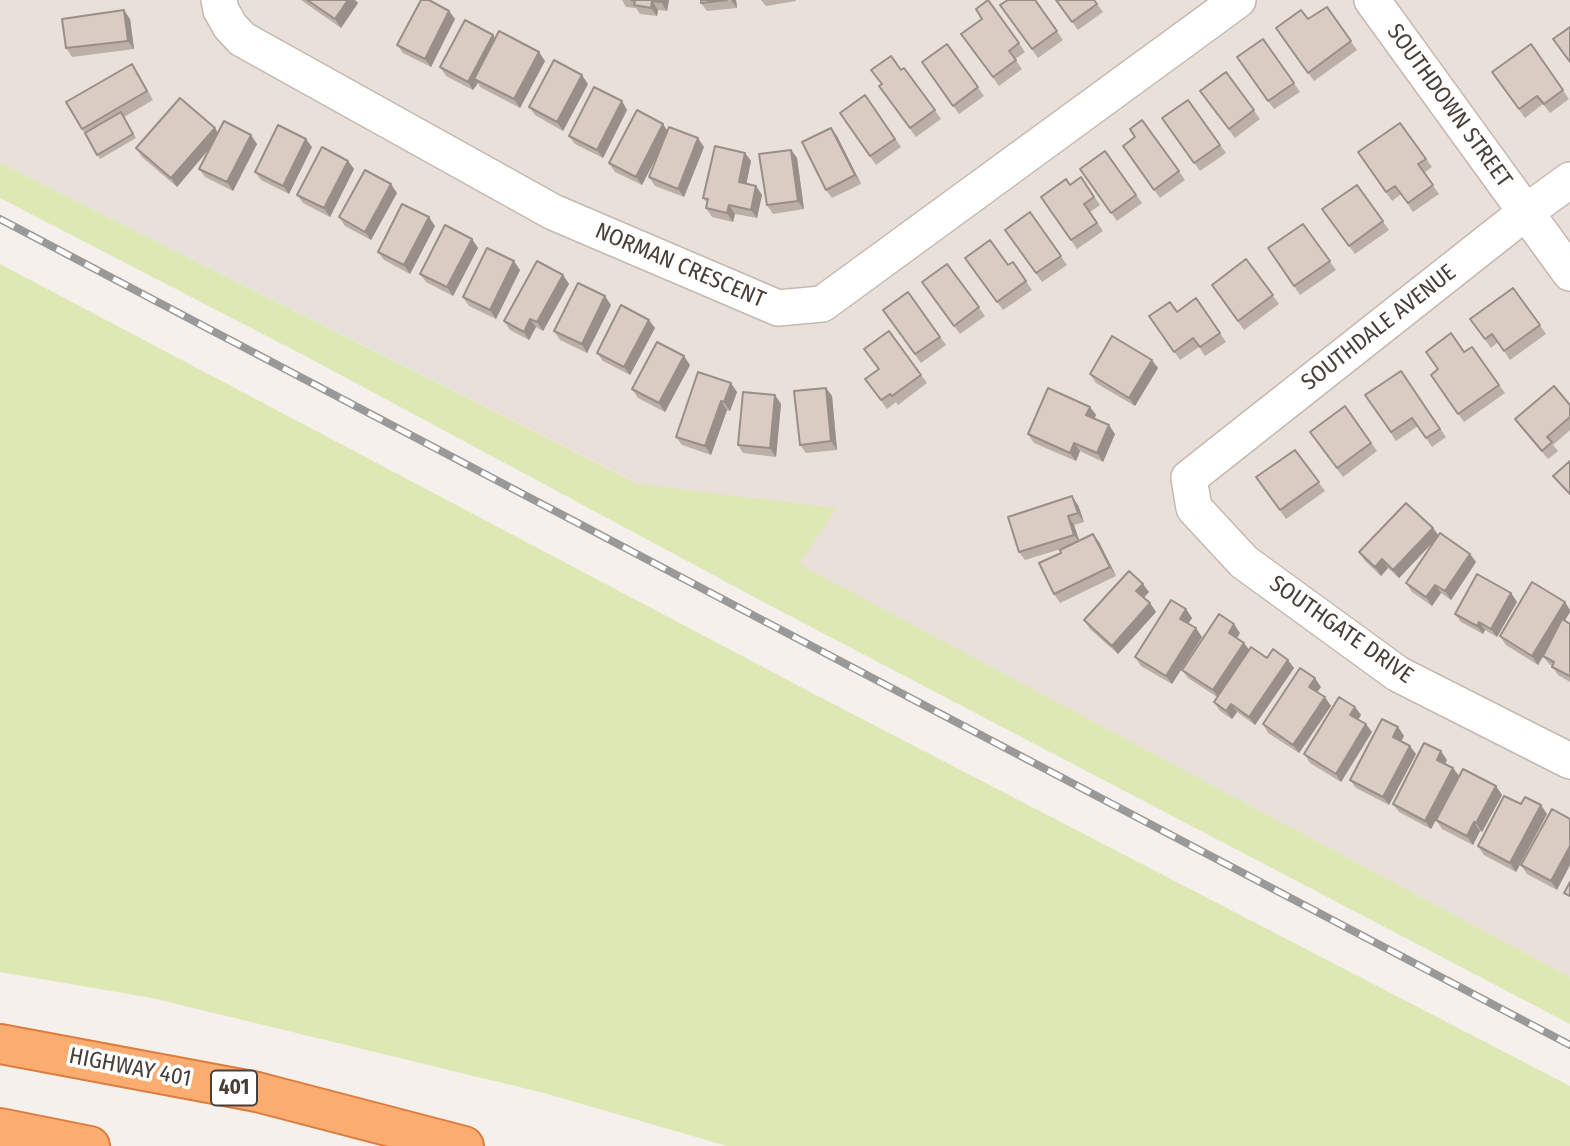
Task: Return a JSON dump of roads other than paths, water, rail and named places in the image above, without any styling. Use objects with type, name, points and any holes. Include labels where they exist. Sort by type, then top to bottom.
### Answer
[{"type":"highway","name":"HIGHWAY 401","points":[[0,1044],[257,1092],[464,1146]]},
{"type":"highway","points":[[0,1128],[90,1146]]},
{"type":"street","name":"NORMAN CRESCENT","points":[[219,0],[230,26],[242,39],[541,205],[778,308],[822,304],[1238,0]]},
{"type":"street","name":"SOUTHDOWN STREET","points":[[1372,0],[1570,273]]},
{"type":"street","name":"SOUTHDALE AVENUE","points":[[1189,478],[1570,180]]},
{"type":"street","name":"SOUTHGATE DRIVE","points":[[1189,478],[1194,508],[1244,562],[1398,674],[1570,761]]},
{"type":"railway","points":[[0,219],[1570,1045]]}]
